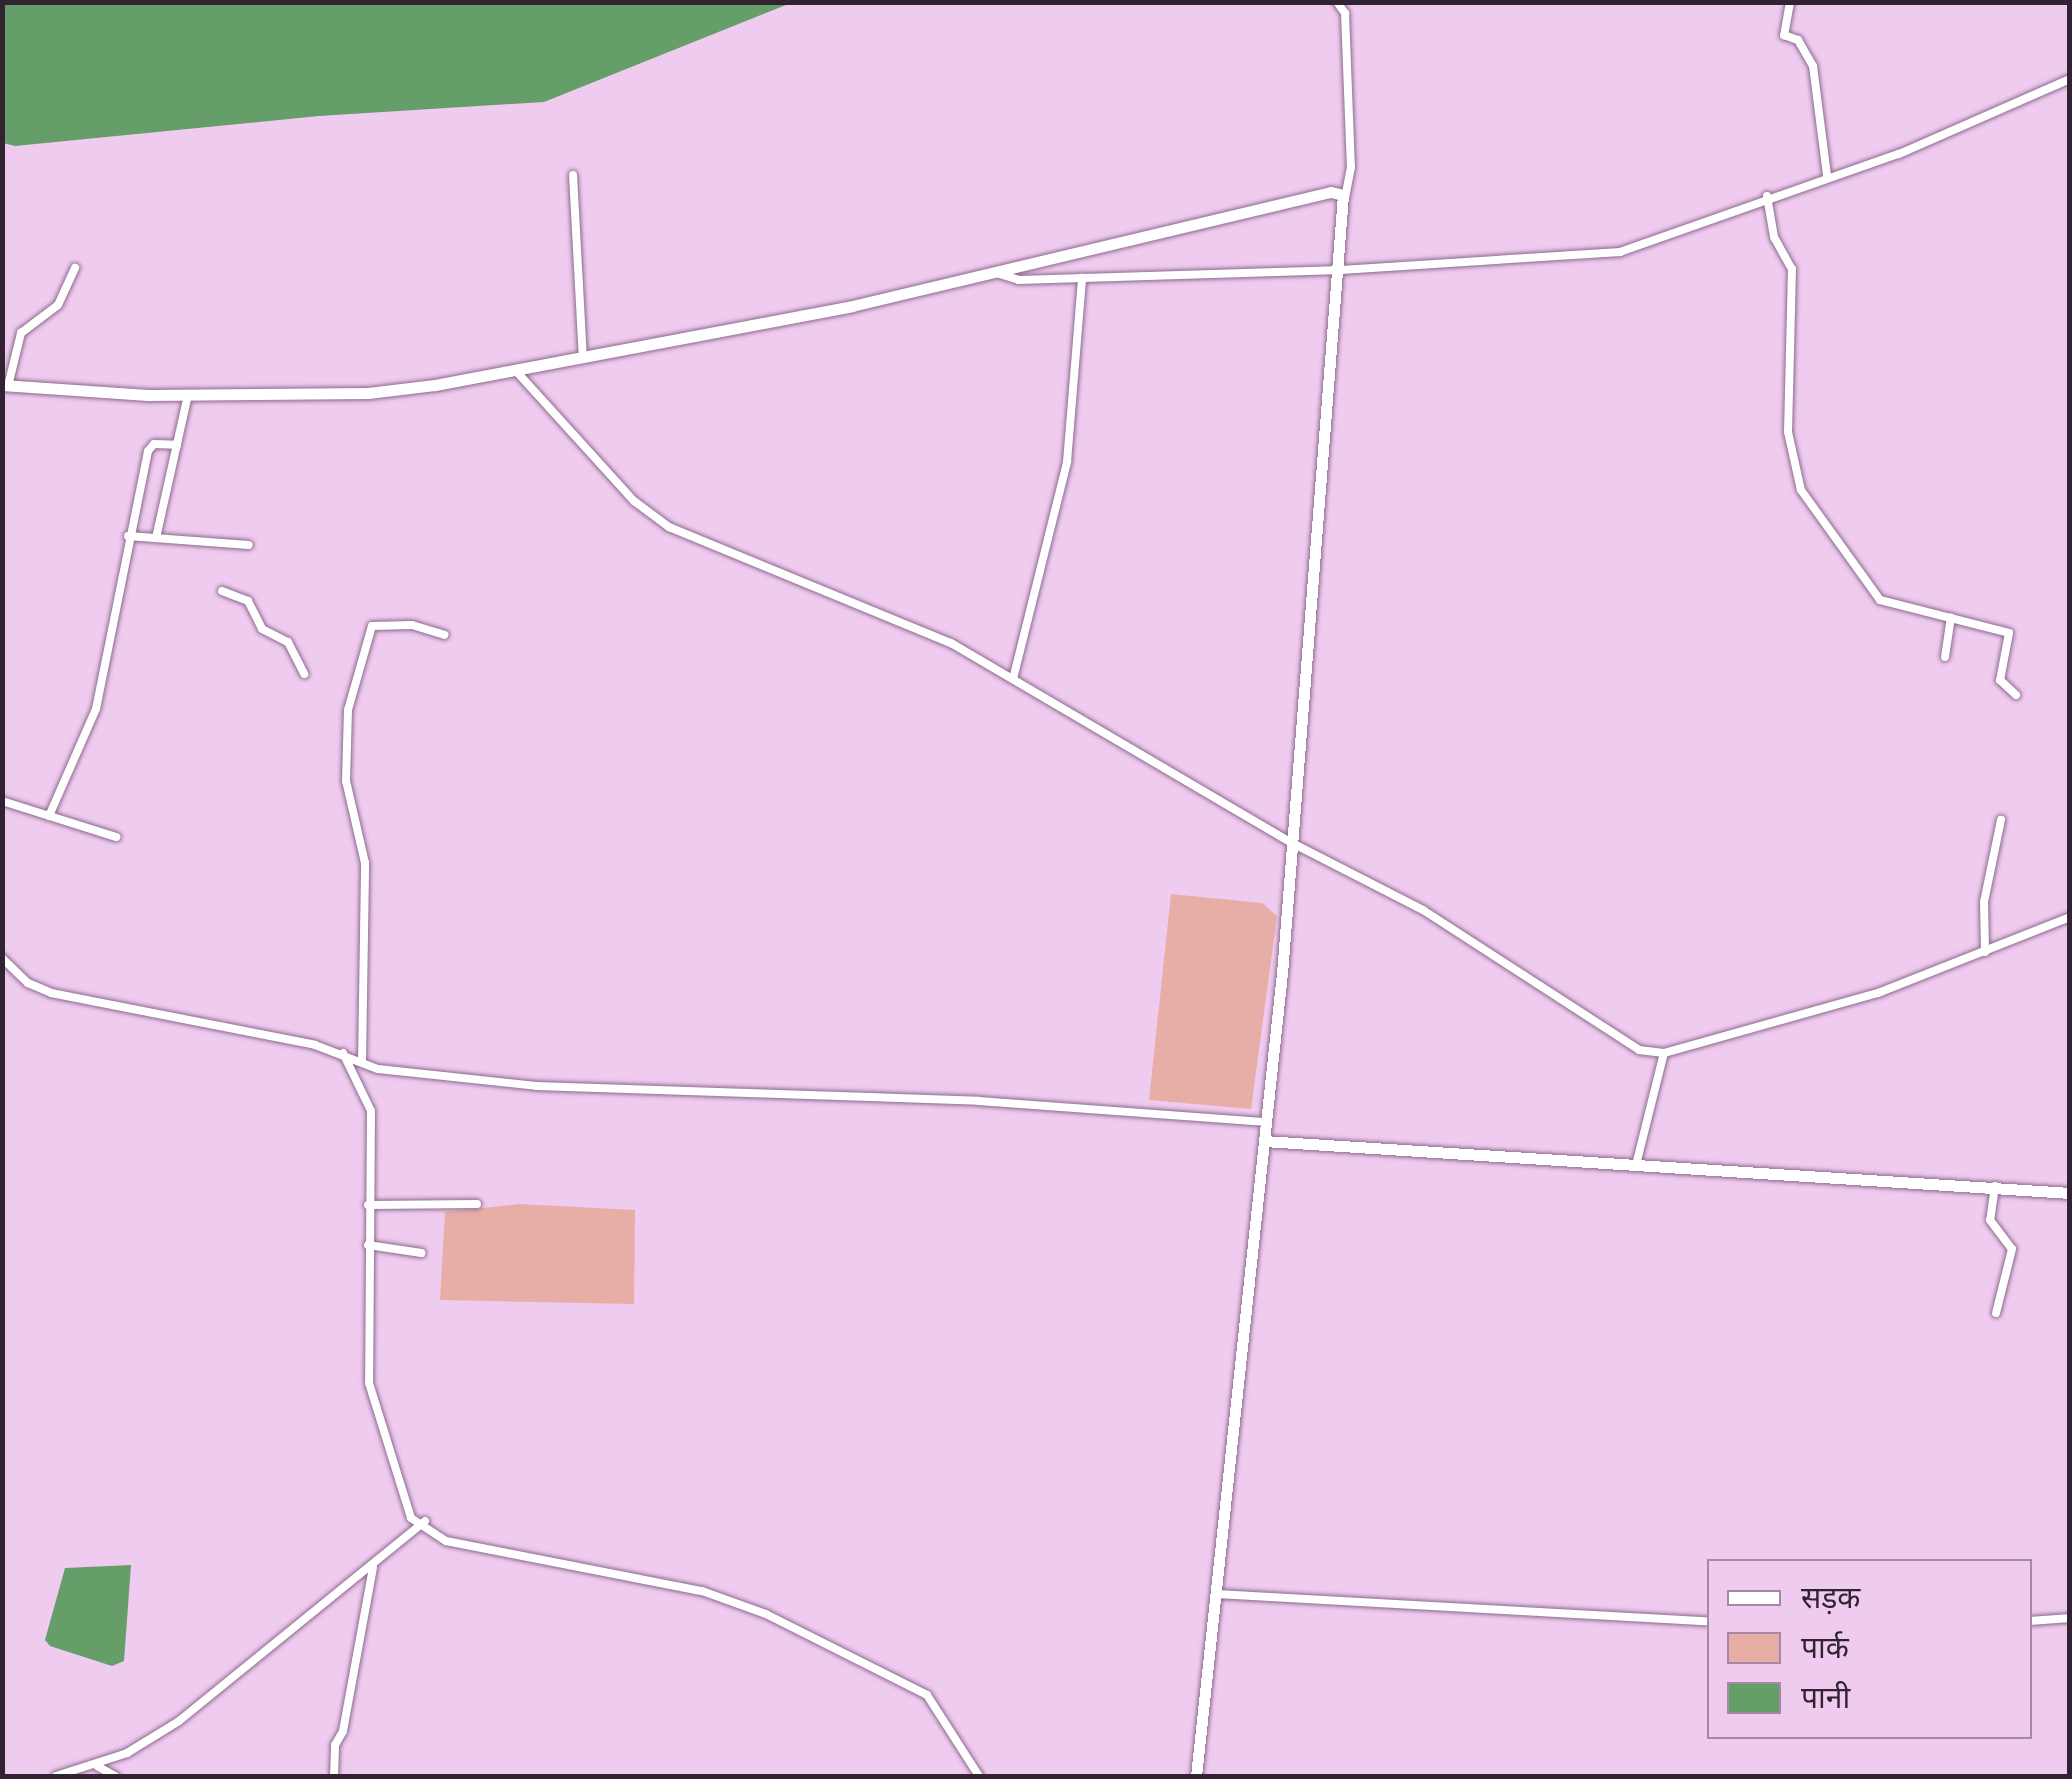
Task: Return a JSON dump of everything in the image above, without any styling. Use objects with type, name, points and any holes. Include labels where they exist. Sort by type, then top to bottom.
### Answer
[{"type":"main road","points":[[5,385],[188,395],[435,386],[920,288],[1331,192],[1345,199],[1294,844],[1196,1776]]},
{"type":"main road","points":[[1264,1141],[1995,1186],[2070,1194]]},
{"type":"street","points":[[1337,2],[1345,12],[1351,166],[1345,199]]},
{"type":"street","points":[[1345,12],[1352,2]]},
{"type":"street","points":[[1790,2],[1784,35],[1798,40],[1813,66],[1827,176]]},
{"type":"street","points":[[993,272],[1012,280],[1341,270],[1620,252],[1767,196],[1899,154],[2070,78]]},
{"type":"street","points":[[574,174],[583,359]]},
{"type":"street","points":[[1767,196],[1774,236],[1792,269],[1788,432],[1800,490],[1880,600],[2008,633],[2000,680],[2016,695]]},
{"type":"street","points":[[5,385],[21,333],[58,305],[74,268]]},
{"type":"street","points":[[1012,679],[1067,462],[1082,278]]},
{"type":"street","points":[[516,371],[634,501],[669,527],[951,644],[1294,844],[1423,910],[1628,1045],[1664,1053],[1878,993],[2070,917]]},
{"type":"street","points":[[156,538],[188,395]]},
{"type":"street","points":[[49,816],[96,709],[128,536],[150,447],[177,445]]},
{"type":"street","points":[[128,536],[249,544]]},
{"type":"street","points":[[222,591],[248,602],[262,628],[288,642],[304,674]]},
{"type":"street","points":[[1946,656],[1951,617]]},
{"type":"street","points":[[362,1062],[363,837],[345,769],[348,710],[358,692],[366,636],[379,624],[445,635]]},
{"type":"street","points":[[2,801],[116,837]]},
{"type":"street","points":[[1985,952],[1984,902],[2001,820]]},
{"type":"street","points":[[2,958],[28,983],[51,993],[343,1053],[362,1062],[536,1086],[978,1101],[1266,1122]]},
{"type":"street","points":[[343,1053],[371,1111],[368,1383],[402,1498],[412,1518],[425,1521],[446,1541],[702,1591],[766,1614],[927,1695],[979,1776]]},
{"type":"street","points":[[1636,1166],[1664,1053]]},
{"type":"street","points":[[1995,1186],[1990,1220],[2012,1248],[1996,1314]]},
{"type":"street","points":[[368,1206],[477,1204]]},
{"type":"street","points":[[368,1245],[421,1253]]},
{"type":"street","points":[[56,1776],[97,1766],[178,1721],[425,1521]]},
{"type":"street","points":[[334,1776],[334,1744],[343,1731],[375,1564]]},
{"type":"street","points":[[1216,1594],[1707,1622]]},
{"type":"street","points":[[2032,1621],[2070,1618]]},
{"type":"street","points":[[97,1766],[114,1776]]},
{"type":"green space","points":[[1171,894],[1262,903],[1277,916],[1251,1109],[1149,1100]]},
{"type":"green space","points":[[519,1204],[635,1210],[634,1304],[440,1300],[445,1212]]},
{"type":"water","points":[[2,3],[791,3],[544,102],[319,116],[15,146],[3,143]]},
{"type":"water","points":[[131,1565],[124,1661],[112,1666],[50,1646],[45,1640],[65,1568]]}]
